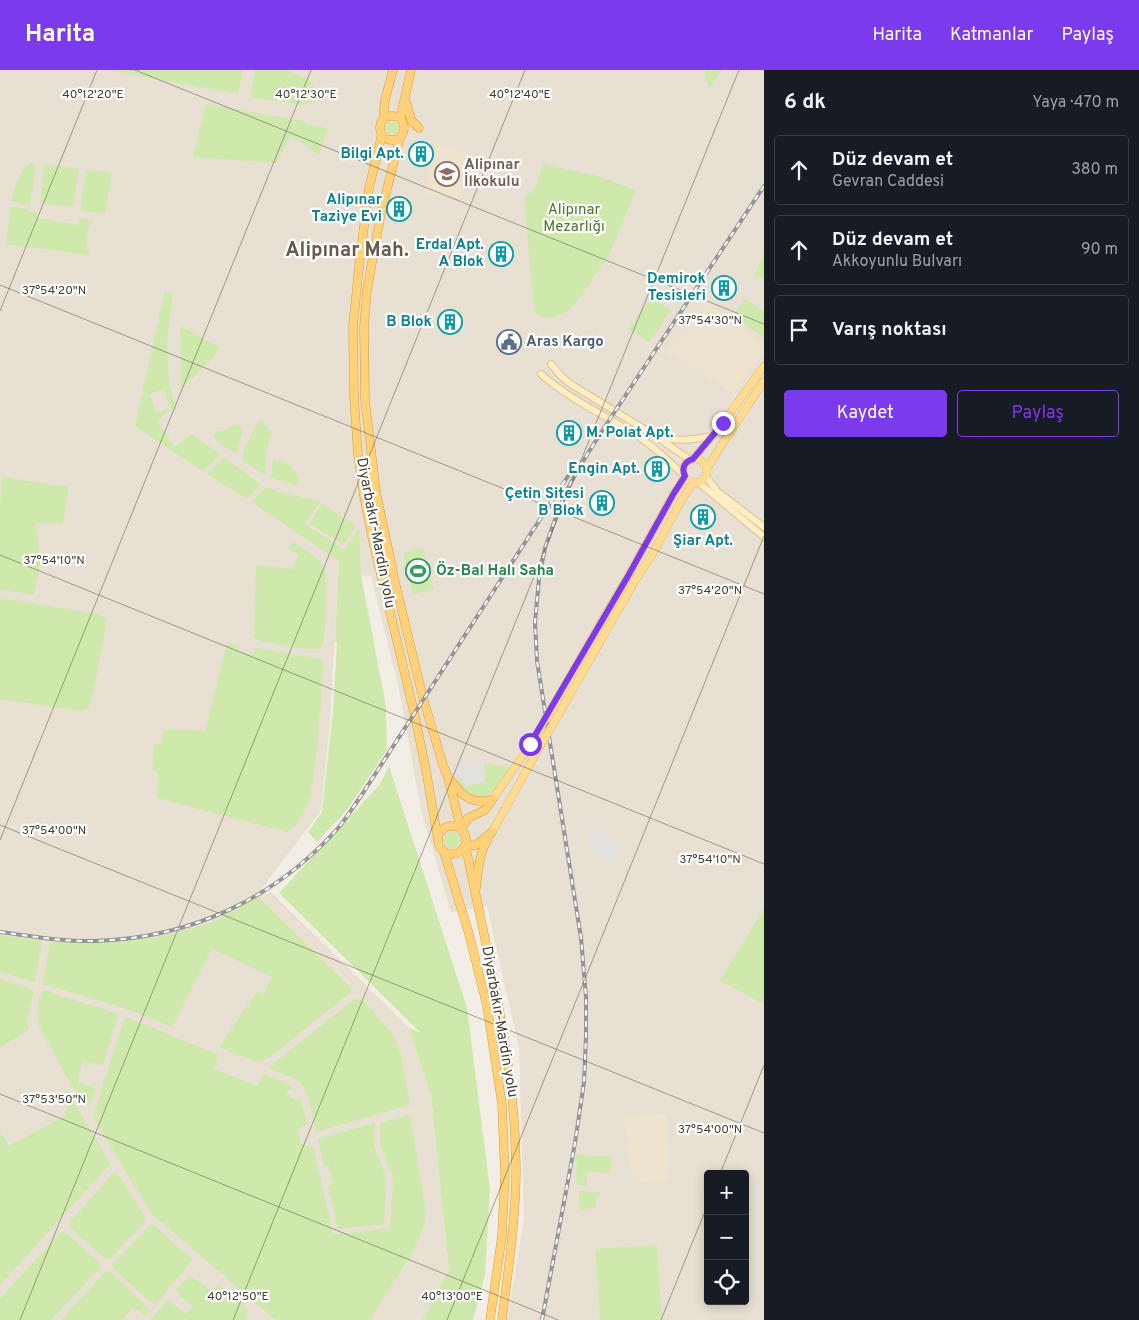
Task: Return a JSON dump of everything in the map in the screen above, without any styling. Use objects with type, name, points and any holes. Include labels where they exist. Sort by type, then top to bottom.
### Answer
[{"type":"highway","points":[[383,120],[391,116],[400,119],[404,130],[398,139],[387,139],[382,134],[380,127],[393,70]]},
{"type":"highway","points":[[400,119],[411,70]]},
{"type":"highway","points":[[405,98],[412,120],[420,128]]},
{"type":"highway","name":"Diyarbakır-Mardin yolu","points":[[382,134],[369,188],[353,326],[354,397],[358,454],[372,537],[414,712],[438,840]]},
{"type":"highway","name":"Diyarbakır-Mardin yolu","points":[[400,137],[381,213],[367,290],[364,327],[365,400],[376,492],[395,582],[423,698],[448,776],[461,829]]},
{"type":"highway","points":[[448,776],[461,794],[472,800],[492,800]]},
{"type":"highway","points":[[461,829],[468,818],[485,810],[492,800]]},
{"type":"highway","points":[[448,826],[461,829],[466,837],[465,846],[458,853],[444,852],[438,844],[441,831],[448,826]]},
{"type":"highway","points":[[465,846],[476,845],[492,832]]},
{"type":"highway","points":[[476,895],[484,844],[492,832]]},
{"type":"highway","name":"Diyarbakır-Mardin yolu","points":[[465,846],[507,1052],[513,1101],[516,1168],[512,1235],[502,1320]]},
{"type":"highway","name":"Diyarbakır-Mardin yolu","points":[[444,852],[469,934],[487,1006],[502,1104],[505,1175],[502,1236],[490,1320]]},
{"type":"main road","points":[[551,364],[569,383],[692,459],[701,460],[706,466],[706,473],[718,492],[764,527]]},
{"type":"main road","points":[[492,800],[530,744],[628,576],[684,476],[683,468],[712,436],[764,366]]},
{"type":"main road","points":[[541,374],[654,448],[689,481],[696,482],[764,538]]},
{"type":"main road","points":[[492,832],[680,503],[696,482],[706,473],[723,443],[764,382]]},
{"type":"main road","points":[[657,437],[679,441],[712,436]]},
{"type":"main road","points":[[628,576],[635,581]]},
{"type":"shaded area","points":[[0,70],[764,70],[764,1320],[507,1320],[524,1219],[519,1048],[487,906],[451,912],[421,810],[399,689],[371,576],[361,575],[339,561],[330,722],[321,811],[262,888],[266,894],[271,892],[409,1028],[431,1096],[449,1271],[422,1320],[0,1320]]},
{"type":"shaded area","name":"Alipınar İlkokulu","points":[[437,143],[469,152],[462,199],[424,196],[432,147]]},
{"type":"shaded area","points":[[706,301],[764,343],[764,352],[734,394],[667,353]]},
{"type":"shaded area","points":[[482,764],[485,782],[466,786],[453,767]]},
{"type":"shaded area","points":[[588,824],[624,847],[612,864],[591,851]]},
{"type":"shaded area","points":[[667,1114],[669,1180],[633,1182],[623,1117]]},
{"type":"green space","points":[[107,70],[243,70],[238,94]]},
{"type":"green space","points":[[255,70],[291,70],[291,73],[309,78],[315,88],[316,100],[303,105],[250,97]]},
{"type":"green space","points":[[705,70],[722,70],[710,88],[706,80]]},
{"type":"green space","points":[[206,104],[303,121],[308,125],[328,128],[319,155],[291,135],[276,163],[193,157]]},
{"type":"green space","points":[[392,122],[398,128],[392,134],[386,128]]},
{"type":"green space","points":[[32,162],[36,166],[30,205],[11,201],[21,174],[27,165]]},
{"type":"green space","points":[[44,164],[79,169],[73,207],[40,203]]},
{"type":"green space","name":"Alipınar Mezarlığı","points":[[543,164],[598,176],[636,190],[609,255],[570,309],[549,318],[537,316],[534,311],[524,197],[535,189]]},
{"type":"green space","points":[[86,170],[112,173],[105,214],[80,210]]},
{"type":"green space","points":[[11,207],[28,209],[28,212],[34,211],[37,213],[37,218],[79,225],[80,218],[93,220],[93,224],[89,225],[86,248],[89,249],[88,255],[6,244]]},
{"type":"green space","points":[[764,254],[764,279],[754,275]]},
{"type":"green space","points":[[165,291],[173,293],[167,338],[169,382],[176,409],[170,408],[164,389],[150,394],[156,413],[168,408],[169,411],[157,421],[175,447],[192,434],[220,455],[203,471],[135,426]]},
{"type":"green space","points":[[650,297],[671,310],[649,342],[629,329]]},
{"type":"green space","points":[[745,299],[764,311],[764,338],[733,316]]},
{"type":"green space","points":[[180,326],[218,346],[220,350],[181,390]]},
{"type":"green space","points":[[260,419],[272,434],[267,448],[265,475],[242,460],[244,449]]},
{"type":"green space","points":[[234,424],[239,425],[243,429],[236,454],[216,441],[214,435],[216,431],[224,431]]},
{"type":"green space","points":[[224,458],[261,484],[247,499],[207,474]]},
{"type":"green space","points":[[273,458],[289,464],[299,478],[297,485],[271,478]]},
{"type":"green space","points":[[2,477],[69,487],[63,523],[35,523],[41,559],[34,595],[0,589]]},
{"type":"green space","points":[[266,487],[282,493],[321,501],[305,524],[344,550],[359,528],[361,575],[386,706],[387,750],[347,810],[317,842],[308,832],[322,812],[333,711],[339,561],[251,502]]},
{"type":"green space","points":[[322,504],[356,526],[343,545],[310,523]]},
{"type":"green space","points":[[293,542],[322,563],[326,574],[325,631],[321,649],[306,649],[260,641],[254,637],[256,565],[293,569],[298,554],[288,548]]},
{"type":"green space","name":"Öz-Bal Halı Saha","points":[[423,548],[434,589],[413,594],[403,553]]},
{"type":"green space","points":[[0,598],[97,614],[104,617],[107,621],[92,698],[88,709],[81,711],[0,699]]},
{"type":"green space","points":[[227,643],[239,646],[238,652],[254,654],[255,648],[320,659],[324,662],[317,750],[309,803],[295,827],[287,832],[157,798],[158,771],[152,770],[154,744],[162,744],[163,729],[205,731]]},
{"type":"green space","points":[[484,763],[510,767],[492,792],[482,798],[472,796],[462,789],[456,777],[459,777],[466,786],[486,780]]},
{"type":"green space","points":[[389,766],[467,1008],[490,1189],[485,1275],[473,1320],[422,1320],[449,1270],[431,1096],[409,1028],[421,1033],[279,893],[380,784]]},
{"type":"green space","points":[[449,832],[455,832],[460,837],[458,846],[449,848],[444,843],[444,837]]},
{"type":"green space","points":[[258,897],[350,987],[351,992],[269,1058],[260,1062],[219,1047],[256,992],[263,995],[272,977],[212,949],[172,1027],[124,1008],[43,984],[50,942],[116,942],[173,934],[213,922]]},
{"type":"green space","points":[[764,909],[764,1004],[720,980]]},
{"type":"green space","points":[[0,935],[42,941],[35,982],[0,972]]},
{"type":"green space","points":[[0,979],[34,990],[27,1022],[29,1029],[0,1048]]},
{"type":"green space","points":[[43,990],[116,1013],[118,1016],[103,1065],[82,1062],[78,1083],[96,1088],[89,1105],[85,1105],[75,1091],[41,1030],[37,1009]]},
{"type":"green space","points":[[357,999],[361,1000],[372,1010],[393,1035],[401,1054],[410,1105],[316,1132],[310,1102],[303,1087],[294,1078],[269,1067]]},
{"type":"green space","points":[[127,1017],[219,1055],[213,1069],[258,1086],[263,1074],[285,1082],[292,1087],[286,1094],[296,1101],[300,1096],[307,1124],[298,1129],[301,1143],[314,1150],[333,1235],[390,1228],[393,1178],[380,1145],[380,1123],[410,1115],[425,1205],[425,1222],[420,1237],[409,1258],[370,1320],[276,1320],[152,1214],[93,1117],[124,1019]]},
{"type":"green space","points":[[66,1087],[110,1164],[0,1285],[0,1132],[9,1146],[66,1115]]},
{"type":"green space","points":[[375,1123],[375,1148],[387,1180],[384,1224],[338,1229],[328,1186],[333,1184],[329,1166],[324,1166],[318,1139]]},
{"type":"green space","points":[[576,1154],[612,1157],[610,1173],[587,1171],[587,1185],[577,1185]]},
{"type":"green space","points":[[113,1173],[118,1174],[145,1217],[144,1223],[110,1259],[104,1258],[69,1224]]},
{"type":"green space","points":[[579,1191],[600,1192],[600,1196],[596,1197],[596,1208],[582,1210],[579,1206]]},
{"type":"green space","points":[[151,1224],[155,1225],[177,1247],[192,1258],[157,1303],[154,1304],[113,1268],[112,1265]]},
{"type":"green space","points":[[63,1232],[68,1234],[101,1267],[51,1320],[0,1320],[0,1299],[58,1235]]},
{"type":"green space","points":[[657,1245],[662,1320],[600,1320],[595,1249]]},
{"type":"green space","points":[[108,1271],[148,1308],[149,1313],[145,1316],[133,1307],[122,1320],[61,1320],[105,1272]]},
{"type":"green space","points":[[190,1275],[211,1291],[219,1284],[241,1303],[247,1311],[247,1320],[150,1320],[168,1300],[186,1314],[193,1307],[179,1295],[177,1289]]},
{"type":"railway","points":[[542,1320],[575,1143],[584,1082],[586,1037],[586,997],[581,938],[537,661],[535,622],[539,579],[545,548],[567,490],[580,466],[764,186]]},
{"type":"railway","points":[[0,932],[71,941],[130,938],[165,932],[198,923],[229,910],[259,894],[287,875],[314,852],[348,815],[568,476]]},
{"type":"place","name":"Bilgi Apt.","points":[[421,154]]},
{"type":"place","name":"Alipınar İlkokulu","points":[[447,174]]},
{"type":"place","name":"Alipınar Taziye Evi","points":[[399,209]]},
{"type":"place","name":"Erdal Apt. A Blok","points":[[501,254]]},
{"type":"place","name":"Demirok Tesisleri","points":[[724,288]]},
{"type":"place","name":"B Blok","points":[[450,322]]},
{"type":"place","name":"Aras Kargo","points":[[509,342]]},
{"type":"place","name":"M. Polat Apt.","points":[[569,433]]},
{"type":"place","name":"Engin Apt.","points":[[657,469]]},
{"type":"place","name":"Çetin Sitesi B Blok","points":[[602,503]]},
{"type":"place","name":"Şiar Apt.","points":[[703,517]]},
{"type":"place","name":"Öz-Bal Halı Saha","points":[[418,571]]},
{"type":"district","name":"Alipınar Mah.","points":[[347,251]]},
{"type":"route","points":[[530,744],[685,476],[683,472],[685,464],[693,459],[723,423]]}]
